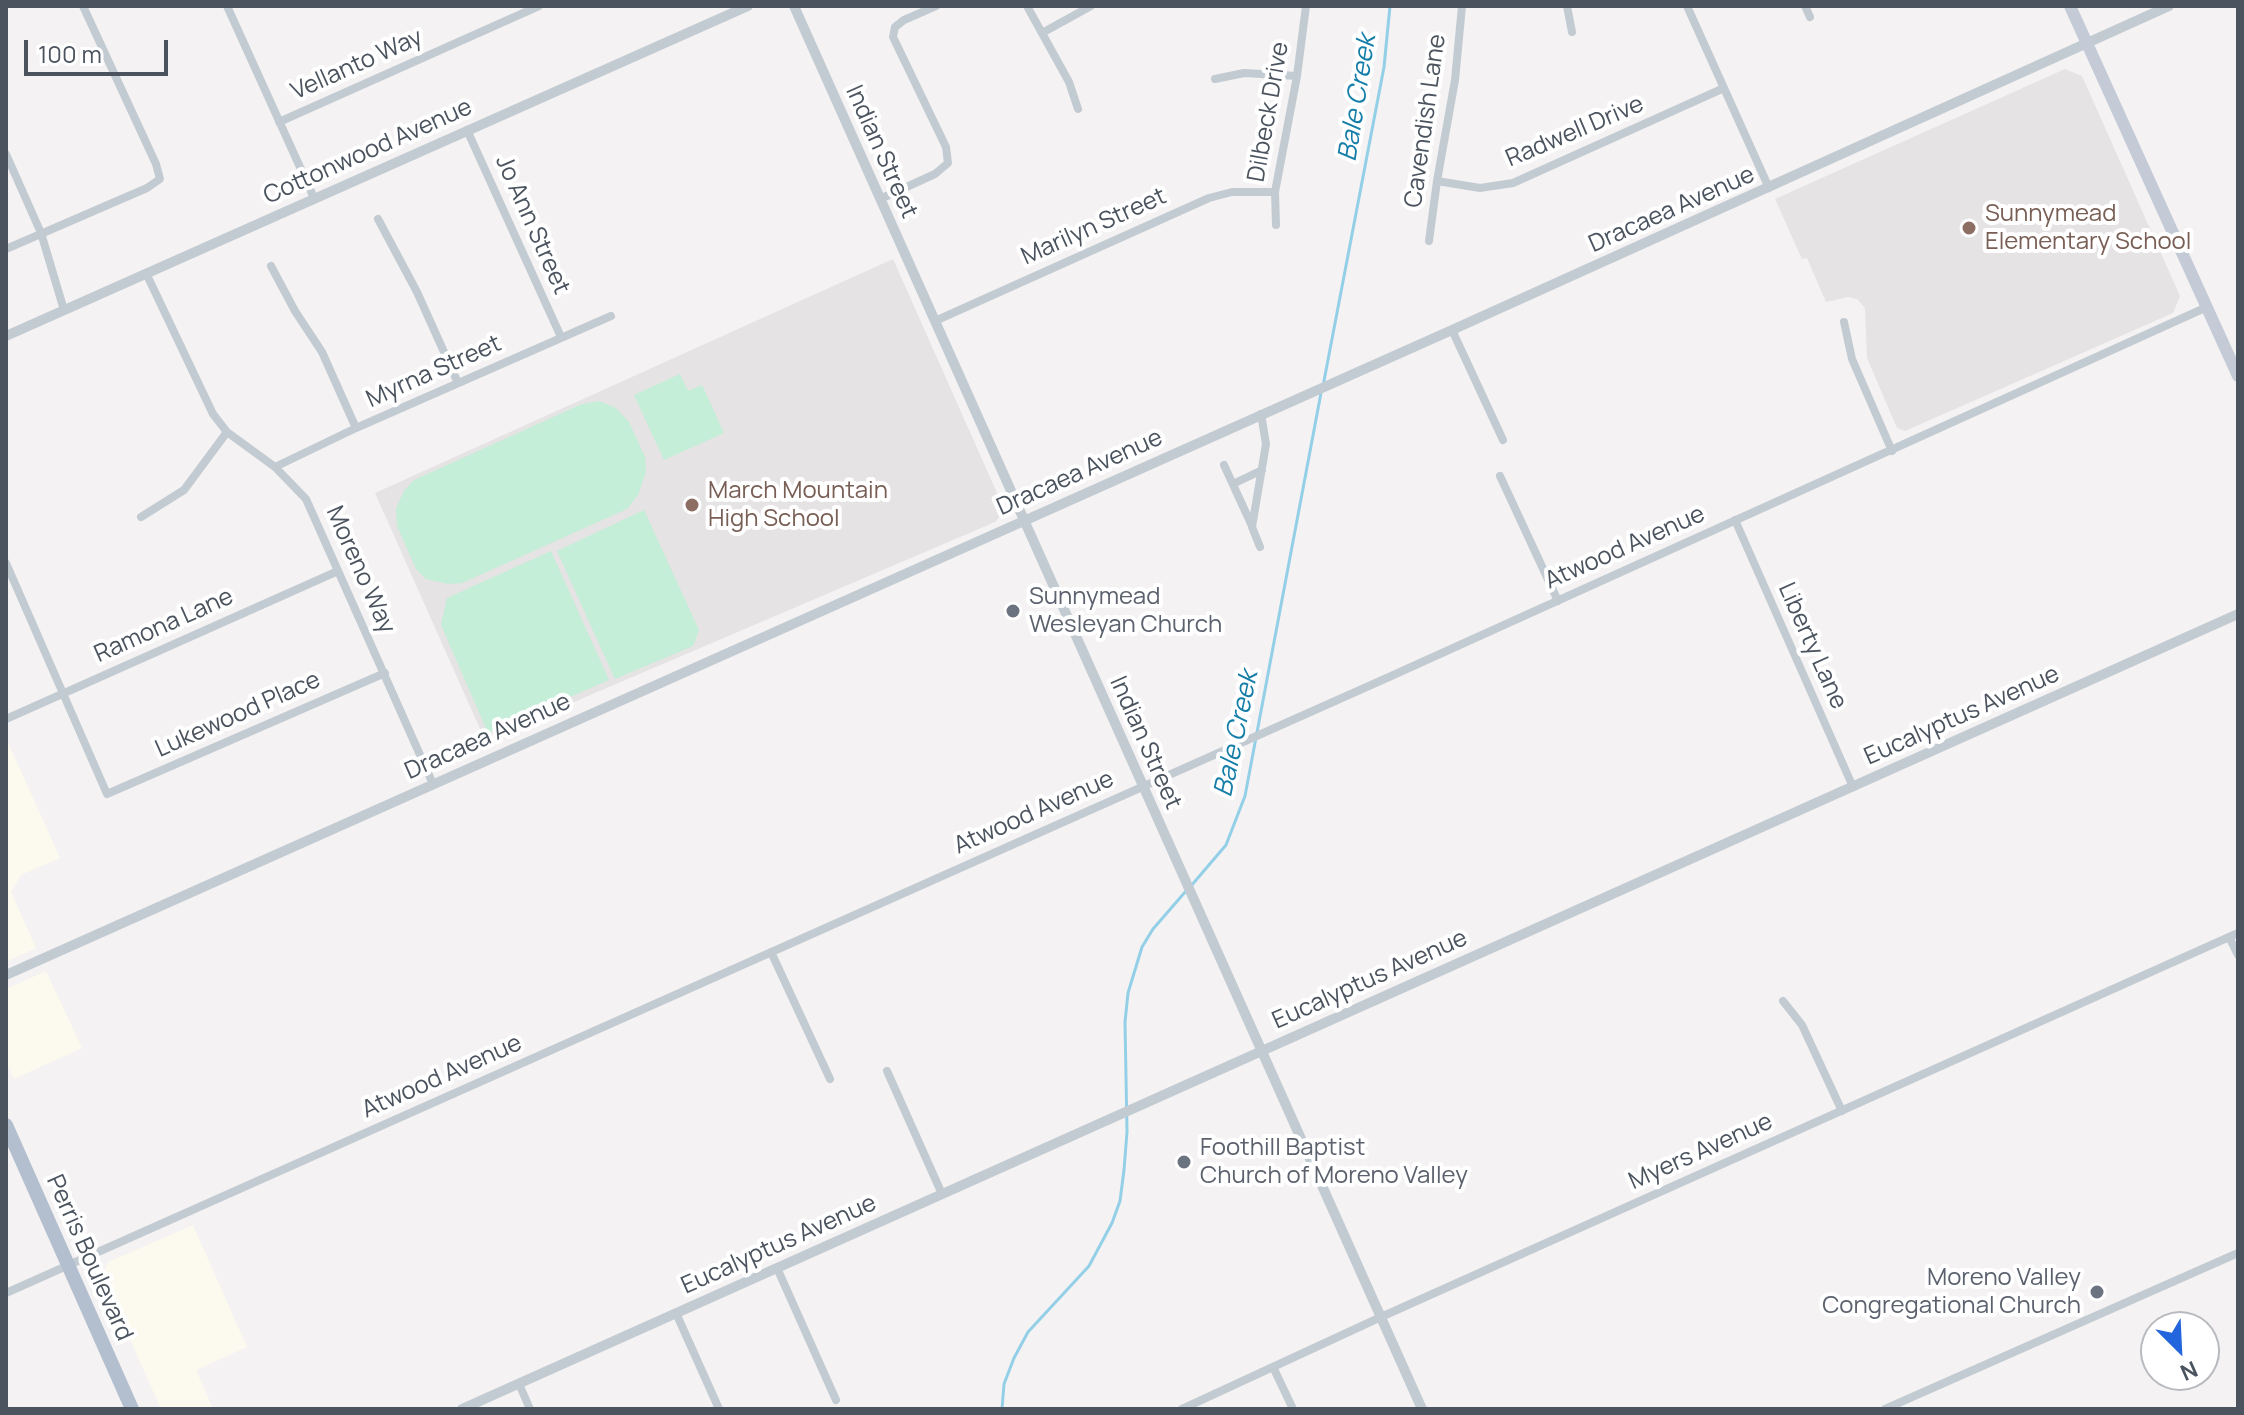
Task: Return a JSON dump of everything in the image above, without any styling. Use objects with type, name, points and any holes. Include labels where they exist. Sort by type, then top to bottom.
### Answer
[{"type":"main road","points":[[2070,6],[2238,376]]},
{"type":"main road","name":"Perris Boulevard","points":[[6,1125],[132,1409]]},
{"type":"street","points":[[6,249],[147,188],[160,179],[156,164],[83,6]]},
{"type":"street","name":"Vellanto Way","points":[[279,122],[539,6]]},
{"type":"street","name":"Cottonwood Avenue","points":[[6,336],[748,6]]},
{"type":"street","name":"Indian Street","points":[[794,6],[1422,1409]]},
{"type":"street","points":[[880,199],[935,174],[948,163],[946,147],[893,37],[895,27],[904,20],[936,6]]},
{"type":"street","points":[[1027,6],[1069,82],[1078,109]]},
{"type":"street","points":[[1042,33],[1091,6]]},
{"type":"street","name":"Dilbeck Drive","points":[[1276,225],[1275,192],[1297,76],[1306,6]]},
{"type":"street","name":"Cavendish Lane","points":[[1429,241],[1455,80],[1462,6]]},
{"type":"street","points":[[1567,6],[1572,32]]},
{"type":"street","points":[[1805,6],[1810,17]]},
{"type":"street","name":"Dracaea Avenue","points":[[6,975],[1769,188],[2169,6]]},
{"type":"street","points":[[229,7],[314,198]]},
{"type":"street","points":[[1691,7],[1769,188]]},
{"type":"street","points":[[1215,79],[1244,73],[1297,76]]},
{"type":"street","name":"Radwell Drive","points":[[1437,181],[1480,188],[1513,183],[1724,88]]},
{"type":"street","name":"Jo Ann Street","points":[[467,130],[561,337]]},
{"type":"street","points":[[6,154],[41,233],[64,310]]},
{"type":"street","name":"Marilyn Street","points":[[935,321],[1209,198],[1232,192],[1275,192]]},
{"type":"street","points":[[378,219],[417,292],[458,383]]},
{"type":"street","points":[[271,266],[322,352],[356,428]]},
{"type":"street","name":"Moreno Way","points":[[146,273],[204,397],[227,432],[275,467],[306,499],[433,784]]},
{"type":"street","name":"Atwood Avenue","points":[[6,1293],[1558,601],[2207,307]]},
{"type":"street","name":"Myrna Street","points":[[275,467],[611,316]]},
{"type":"street","points":[[1844,322],[1852,359],[1892,451]]},
{"type":"street","points":[[1452,330],[1503,440]]},
{"type":"street","points":[[1252,527],[1266,444],[1261,414]]},
{"type":"street","points":[[141,517],[184,490],[227,432]]},
{"type":"street","points":[[1224,465],[1260,547]]},
{"type":"street","points":[[1233,484],[1262,470]]},
{"type":"street","points":[[1500,476],[1558,601]]},
{"type":"street","name":"Liberty Lane","points":[[1735,520],[1853,787]]},
{"type":"street","points":[[6,563],[62,694]]},
{"type":"street","name":"Ramona Lane","points":[[6,719],[338,571]]},
{"type":"street","name":"Eucalyptus Avenue","points":[[462,1409],[2238,614]]},
{"type":"street","name":"Lukewood Place","points":[[62,694],[107,794],[385,673]]},
{"type":"street","points":[[2234,935],[2238,955]]},
{"type":"street","name":"Myers Avenue","points":[[1182,1409],[2234,935]]},
{"type":"street","points":[[771,952],[830,1079]]},
{"type":"street","points":[[1783,1001],[1802,1025],[1842,1111]]},
{"type":"street","points":[[887,1071],[942,1194]]},
{"type":"street","points":[[1885,1409],[2238,1253]]},
{"type":"street","points":[[777,1268],[836,1400]]},
{"type":"street","points":[[676,1313],[719,1409]]},
{"type":"street","points":[[1274,1369],[1293,1409]]},
{"type":"street","points":[[519,1384],[530,1409]]},
{"type":"shaded area","name":"Sunnymead Elementary School","points":[[2065,69],[2082,76],[2180,296],[2173,313],[1905,431],[1897,428],[1867,358],[1865,308],[1857,299],[1848,297],[1826,302],[1807,258],[1802,259],[1775,199]]},
{"type":"shaded area","name":"March Mountain High School","points":[[893,259],[1005,511],[995,522],[485,740],[375,493]]},
{"type":"shaded area","points":[[6,738],[60,858],[21,875],[11,892],[36,948],[6,962]]},
{"type":"shaded area","points":[[46,971],[82,1048],[14,1079],[6,1062],[6,989]]},
{"type":"shaded area","points":[[193,1225],[247,1347],[196,1370],[213,1409],[161,1409],[102,1276],[108,1262]]},
{"type":"green space","points":[[680,374],[688,391],[702,385],[724,433],[664,460],[634,395]]},
{"type":"green space","points":[[599,401],[616,408],[629,422],[645,457],[646,472],[638,495],[627,509],[462,583],[448,584],[426,579],[416,569],[397,526],[396,509],[404,491],[414,480],[582,404]]},
{"type":"green space","points":[[644,510],[699,630],[693,646],[615,679],[557,551]]},
{"type":"green space","points":[[551,551],[609,680],[488,733],[441,625],[447,598]]},
{"type":"waterway","name":"Bale Creek","points":[[1323,386],[1384,67],[1390,6]]},
{"type":"waterway","name":"Bale Creek","points":[[1191,886],[1226,845],[1245,796],[1321,393]]},
{"type":"waterway","name":"Bale Creek","points":[[1002,1409],[1004,1384],[1028,1332],[1089,1266],[1120,1201],[1127,1132],[1125,1022],[1128,993],[1142,947],[1153,929],[1186,891]]},
{"type":"place","name":"Sunnymead Elementary School","points":[[1969,228]]},
{"type":"place","name":"March Mountain High School","points":[[692,505]]},
{"type":"place","name":"Sunnymead Wesleyan Church","points":[[1013,611]]},
{"type":"place","name":"Foothill Baptist Church of Moreno Valley","points":[[1184,1162]]},
{"type":"place","name":"Moreno Valley Congregational Church","points":[[2097,1292]]}]
